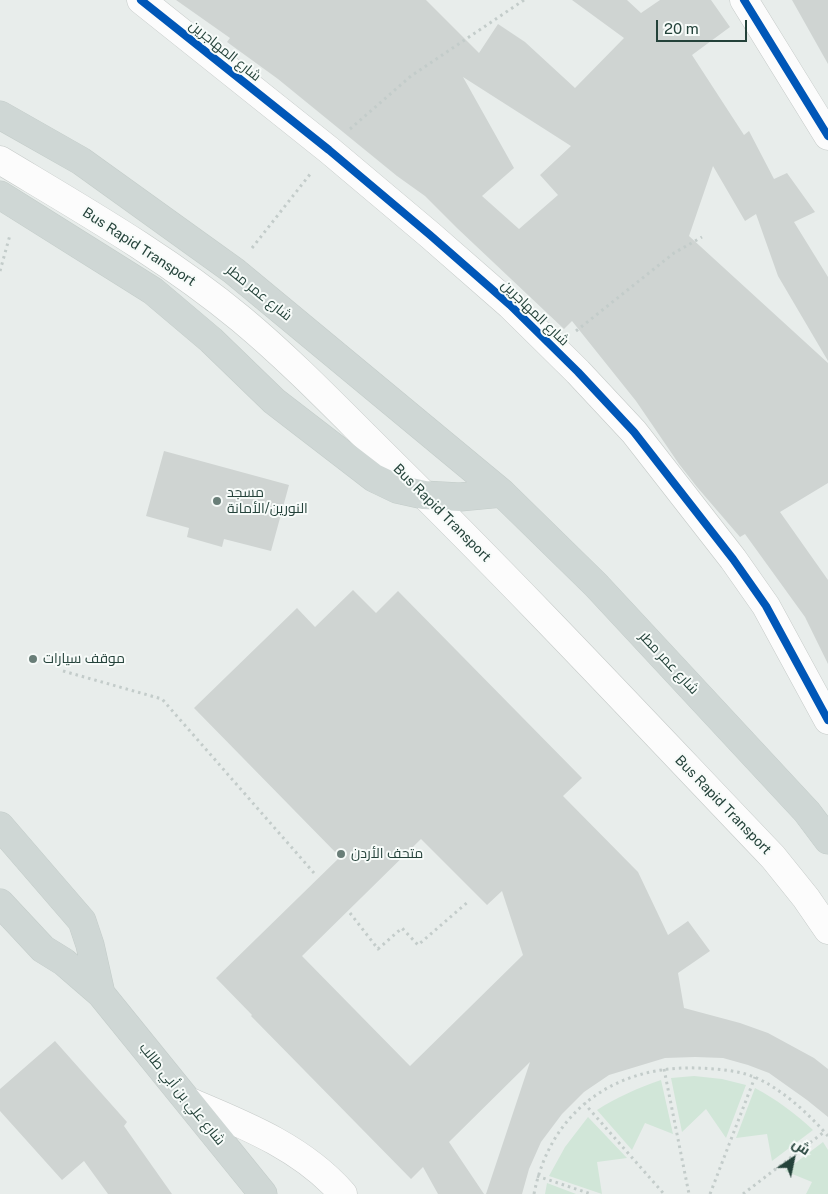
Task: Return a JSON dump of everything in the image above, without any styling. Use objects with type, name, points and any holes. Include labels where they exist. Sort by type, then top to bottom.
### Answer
[{"type":"main road","name":"شارع عمر مطر","points":[[0,115],[81,161],[234,271],[502,493],[596,585],[807,812],[828,840]]},
{"type":"main road","points":[[0,194],[153,291],[211,340],[274,401],[374,478],[397,489],[424,495],[460,497],[502,493]]},
{"type":"main road","name":"شارع علي بن أبي طالب","points":[[0,826],[82,921],[90,945],[101,994]]},
{"type":"main road","name":"شارع علي بن أبي طالب","points":[[0,903],[44,949],[64,962],[101,994],[263,1194]]},
{"type":"street","name":"شارع المهاجرين","points":[[140,0],[329,150],[438,241],[510,305],[578,372],[634,432],[733,559],[766,606],[828,720]]},
{"type":"street","points":[[744,0],[828,136]]},
{"type":"street","name":"Bus Rapid Transport","points":[[0,160],[169,264],[242,320],[283,357],[497,567],[773,857],[806,898],[828,930]]},
{"type":"street","points":[[190,1102],[251,1128],[292,1151],[343,1191]]},
{"type":"path","points":[[234,271],[329,150],[354,124],[411,76],[524,0]]},
{"type":"path","points":[[554,349],[674,253],[702,237]]},
{"type":"path","points":[[63,671],[162,699],[314,874]]},
{"type":"path","points":[[350,913],[378,949],[402,928],[418,945],[469,901]]},
{"type":"path","points":[[664,1069],[689,1194]]},
{"type":"path","points":[[534,1194],[537,1176],[544,1159],[561,1129],[584,1103],[602,1091],[643,1073],[664,1069],[710,1069],[755,1077],[792,1101],[809,1115],[828,1136]]},
{"type":"path","points":[[710,1194],[755,1077]]},
{"type":"path","points":[[584,1103],[664,1194]]},
{"type":"path","points":[[743,1194],[824,1132]]},
{"type":"path","points":[[537,1176],[591,1194]]},
{"type":"green space","points":[[694,1076],[722,1079],[746,1085],[726,1138],[706,1109],[682,1132],[671,1078]]},
{"type":"green space","points":[[661,1080],[673,1134],[645,1123],[632,1150],[597,1110],[628,1093]]},
{"type":"green space","points":[[755,1088],[786,1107],[813,1130],[772,1161],[767,1134],[736,1138]]},
{"type":"green space","points":[[588,1117],[627,1158],[597,1162],[602,1194],[549,1176],[565,1147]]},
{"type":"green space","points":[[823,1142],[828,1150],[828,1194],[806,1194],[812,1182],[785,1171]]},
{"type":"green space","points":[[547,1183],[576,1194],[545,1194]]},
{"type":"building","points":[[176,0],[426,0],[479,53],[498,24],[525,42],[575,88],[624,38],[572,0],[627,0],[641,13],[660,0],[711,0],[730,27],[692,55],[744,135],[749,131],[774,179],[787,173],[815,212],[794,222],[828,277],[828,361],[778,276],[756,214],[745,221],[713,166],[689,236],[828,363],[828,483],[780,512],[828,580],[828,664],[805,617],[745,534],[740,537],[697,487],[636,401],[572,321],[564,329],[425,196],[397,176],[278,79],[227,42],[230,38]],"holes":[[[463,77],[571,146],[540,175],[558,195],[519,229],[482,196],[514,168]]]},
{"type":"building","points":[[792,0],[828,0],[828,64]]},
{"type":"building","name":"مسجد النورين/الأمانة","points":[[164,451],[289,485],[271,551],[224,539],[222,547],[187,537],[189,528],[146,516]]},
{"type":"building","points":[[353,590],[376,613],[398,591],[582,778],[563,796],[638,872],[668,935],[688,921],[710,951],[678,973],[684,1008],[740,1023],[768,1033],[814,1058],[828,1069],[828,1117],[769,1073],[748,1065],[723,1058],[665,1058],[609,1075],[584,1092],[562,1114],[541,1142],[529,1169],[522,1194],[486,1194],[530,1062],[449,1142],[484,1194],[438,1194],[423,1167],[411,1179],[216,978],[340,857],[194,708],[297,608],[315,627]],"holes":[[[421,839],[487,905],[502,891],[523,955],[410,1066],[302,956]]]},
{"type":"building","points":[[55,1041],[127,1122],[124,1126],[172,1194],[108,1194],[84,1161],[62,1180],[0,1111],[0,1089]]},
{"type":"cycle path","points":[[141,0],[329,150],[430,235],[510,305],[578,372],[634,432],[733,559],[766,606],[828,720]]},
{"type":"cycle path","points":[[744,0],[828,136]]},
{"type":"place","name":"مسجد النورين/الأمانة","points":[[217,501]]},
{"type":"place","name":"موقف سيارات","points":[[33,659]]},
{"type":"place","name":"متحف الأردن","points":[[341,854]]}]
